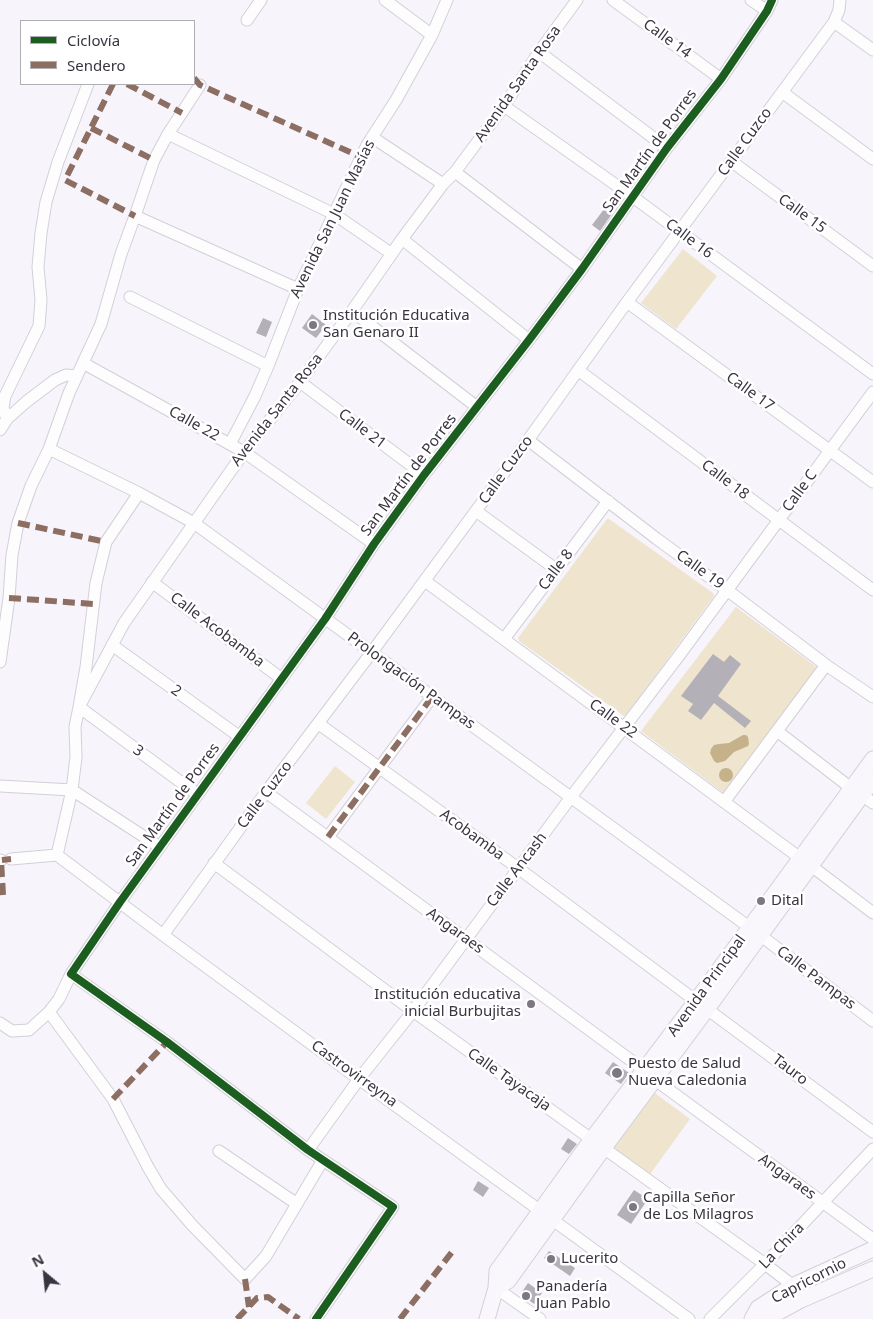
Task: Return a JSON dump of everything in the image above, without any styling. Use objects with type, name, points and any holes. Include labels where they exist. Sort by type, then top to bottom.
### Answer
[{"type":"street","points":[[247,20],[260,0]]},
{"type":"street","points":[[385,0],[432,34]]},
{"type":"street","name":"Avenida San Juan Masías","points":[[230,444],[268,366],[298,289],[367,145],[396,100],[432,34],[447,0]]},
{"type":"street","name":"Avenida Santa Rosa","points":[[57,855],[72,790],[76,756],[75,728],[79,707],[124,623],[244,452],[300,382],[402,239],[504,106],[539,52],[577,0]]},
{"type":"street","name":"Calle 14","points":[[613,0],[721,79]]},
{"type":"street","points":[[751,0],[767,11]]},
{"type":"street","name":"San Martín de Porres","points":[[0,1023],[12,1031],[29,1030],[49,1012],[59,999],[72,973],[120,902],[325,619],[374,544],[424,475],[582,269],[667,148],[721,79],[767,11],[772,0]]},
{"type":"street","name":"Calle Cuzco","points":[[163,935],[266,792],[425,581],[834,22],[840,0]]},
{"type":"street","points":[[834,22],[873,50]]},
{"type":"street","points":[[539,52],[667,148]]},
{"type":"street","points":[[7,419],[3,408],[5,396],[39,326],[41,300],[38,267],[46,202],[58,162],[88,85]]},
{"type":"street","points":[[0,662],[16,530],[31,486],[49,449],[77,376],[101,324],[121,254],[136,216],[154,160],[168,134],[200,85]]},
{"type":"street","points":[[782,92],[873,158]]},
{"type":"street","name":"Calle 16","points":[[504,106],[633,197],[873,374]]},
{"type":"street","points":[[168,134],[334,214],[392,254]]},
{"type":"street","points":[[372,137],[443,184]]},
{"type":"street","name":"Calle 15","points":[[731,161],[873,266]]},
{"type":"street","points":[[455,172],[582,269]]},
{"type":"street","points":[[136,216],[298,289]]},
{"type":"street","points":[[402,239],[529,340]]},
{"type":"street","points":[[130,297],[268,366]]},
{"type":"street","name":"Calle 17","points":[[628,302],[873,482]]},
{"type":"street","points":[[352,311],[478,407]]},
{"type":"street","name":"Calle 22","points":[[83,363],[244,452],[374,544]]},
{"type":"street","name":"Calle 18","points":[[578,370],[873,590]]},
{"type":"street","points":[[0,430],[7,419],[55,380],[66,375],[77,376]]},
{"type":"street","name":"Calle 21","points":[[300,382],[424,475]]},
{"type":"street","name":"Calle C","points":[[727,590],[873,392]]},
{"type":"street","name":"Calle 19","points":[[528,440],[826,665],[873,697]]},
{"type":"street","name":"Prolongación Pampas","points":[[49,449],[194,522],[755,932]]},
{"type":"street","points":[[79,707],[86,667],[96,583],[106,542],[139,493]]},
{"type":"street","name":"Calle 8","points":[[504,639],[608,501]]},
{"type":"street","points":[[476,511],[557,570]]},
{"type":"street","name":"Calle 22","points":[[425,581],[873,913]]},
{"type":"street","name":"Calle Acobamba","points":[[152,582],[282,678]]},
{"type":"street","name":"Calle Ancash","points":[[308,1150],[359,1079],[413,1012],[518,868],[727,590]]},
{"type":"street","name":"2","points":[[112,645],[240,737]]},
{"type":"street","points":[[724,802],[826,665]]},
{"type":"street","points":[[328,837],[432,697]]},
{"type":"street","name":"3","points":[[79,707],[197,794]]},
{"type":"street","name":"Acobamba","points":[[319,724],[518,868],[702,1005]]},
{"type":"street","points":[[777,731],[862,795]]},
{"type":"street","name":"Avenida Principal","points":[[862,795],[873,758]]},
{"type":"street","name":"Avenida Principal","points":[[487,1319],[496,1288],[497,1271],[546,1215],[702,1005],[805,862],[873,780]]},
{"type":"street","points":[[0,786],[72,790],[160,847]]},
{"type":"street","name":"Angaraes","points":[[266,792],[873,1239]]},
{"type":"street","points":[[4,860],[57,855]]},
{"type":"street","name":"Castrovirreyna","points":[[57,855],[359,1079],[689,1319]]},
{"type":"street","name":"Calle Tayacaja","points":[[214,863],[413,1012],[788,1281],[801,1300]]},
{"type":"street","name":"Calle Pampas","points":[[755,932],[873,1021]]},
{"type":"street","points":[[72,973],[167,1042],[308,1150],[393,1207],[316,1319]]},
{"type":"street","name":"Tauro","points":[[702,1005],[873,1132]]},
{"type":"street","points":[[49,1012],[113,1099],[161,1189],[192,1225],[245,1279],[266,1256],[323,1160]]},
{"type":"street","name":"La Chira","points":[[710,1319],[765,1264],[873,1149]]},
{"type":"street","points":[[219,1151],[297,1204]]},
{"type":"street","name":"Capricornio","points":[[752,1319],[758,1308],[792,1286],[873,1249]]},
{"type":"street","name":"Capricornio","points":[[766,1319],[801,1300],[873,1269]]},
{"type":"street","points":[[496,1288],[540,1319]]},
{"type":"shaded area","points":[[683,249],[717,276],[676,329],[641,303]]},
{"type":"shaded area","points":[[607,519],[713,593],[714,596],[624,716],[519,641],[518,638]]},
{"type":"shaded area","points":[[736,607],[819,669],[725,794],[641,731]]},
{"type":"shaded area","points":[[743,735],[748,737],[748,746],[734,752],[725,761],[717,763],[714,761],[710,753],[714,745],[729,743]]},
{"type":"shaded area","points":[[335,766],[355,782],[326,819],[306,803]]},
{"type":"shaded area","points":[[723,768],[729,768],[733,775],[729,782],[723,782],[719,778],[719,772]]},
{"type":"shaded area","points":[[652,1091],[690,1119],[648,1177],[610,1149]]},
{"type":"building","points":[[611,200],[618,205],[600,231],[592,225]]},
{"type":"building","points":[[312,314],[326,325],[316,338],[302,328]]},
{"type":"building","points":[[263,318],[272,322],[266,337],[256,333]]},
{"type":"building","points":[[713,654],[724,662],[730,655],[741,664],[718,696],[751,721],[745,728],[714,703],[701,720],[688,711],[693,704],[681,696]]},
{"type":"building","name":"Puesto de Salud Nueva Caledonia","points":[[613,1062],[629,1073],[621,1084],[605,1073]]},
{"type":"building","points":[[568,1138],[577,1144],[569,1154],[561,1149]]},
{"type":"building","points":[[478,1181],[489,1188],[483,1197],[473,1190]]},
{"type":"building","name":"Capilla Señor de Los Milagros","points":[[634,1190],[648,1199],[631,1224],[617,1215]]},
{"type":"building","points":[[549,1251],[575,1268],[570,1276],[544,1258]]},
{"type":"building","points":[[528,1283],[542,1293],[534,1304],[523,1296],[522,1292]]},
{"type":"marked path","points":[[195,79],[200,85],[361,157]]},
{"type":"marked path","points":[[112,85],[65,180],[135,216]]},
{"type":"marked path","points":[[129,85],[182,113]]},
{"type":"marked path","points":[[91,128],[154,160]]},
{"type":"marked path","points":[[18,523],[106,542]]},
{"type":"marked path","points":[[9,598],[94,604]]},
{"type":"marked path","points":[[328,837],[432,697]]},
{"type":"marked path","points":[[3,895],[1,860],[11,859]]},
{"type":"marked path","points":[[113,1099],[167,1042]]},
{"type":"marked path","points":[[400,1319],[452,1252]]},
{"type":"marked path","points":[[245,1279],[249,1307]]},
{"type":"marked path","points":[[237,1319],[257,1298],[268,1297],[299,1319]]},
{"type":"cycle path","points":[[316,1319],[393,1207],[308,1150],[167,1042],[71,974],[120,902],[325,619],[374,544],[424,475],[582,269],[667,148],[721,79],[767,11],[772,0]]},
{"type":"place","name":"Institución Educativa San Genaro II","points":[[313,325]]},
{"type":"place","name":"Dital","points":[[761,901]]},
{"type":"place","name":"Institución educativa inicial Burbujitas","points":[[531,1004]]},
{"type":"place","name":"Puesto de Salud Nueva Caledonia","points":[[617,1073]]},
{"type":"place","name":"Capilla Señor de Los Milagros","points":[[633,1207]]},
{"type":"place","name":"Lucerito","points":[[551,1259]]},
{"type":"place","name":"Panadería Juan Pablo","points":[[526,1296]]}]
